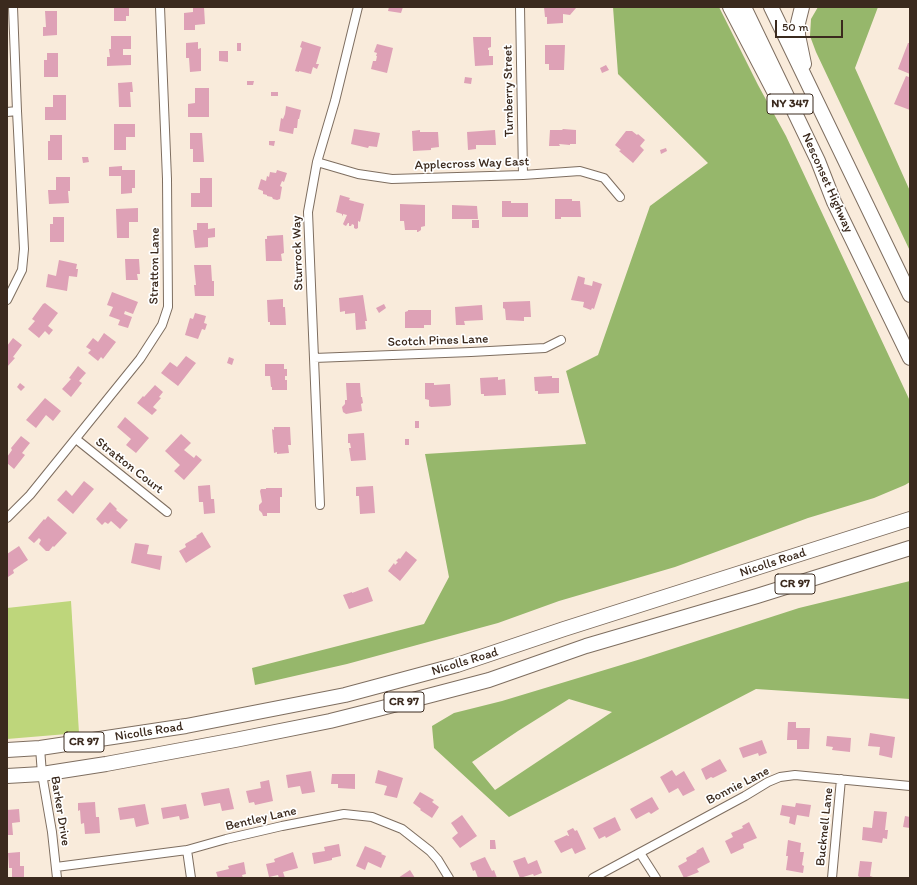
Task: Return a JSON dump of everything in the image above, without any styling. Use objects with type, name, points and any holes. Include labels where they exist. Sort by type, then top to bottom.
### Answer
[{"type":"highway","points":[[730,7],[809,161],[834,202]]},
{"type":"highway","name":"Nesconset Highway","points":[[744,7],[818,161],[834,202],[910,358]]},
{"type":"highway","name":"Nesconset Highway","points":[[771,7],[910,295]]},
{"type":"highway","points":[[802,7],[798,23],[798,35],[808,84]]},
{"type":"highway","points":[[858,536],[910,509]]},
{"type":"highway","name":"Nicolls Road","points":[[7,750],[40,748],[186,726],[346,695],[457,666],[564,629],[910,519]]},
{"type":"highway","name":"Nicolls Road","points":[[7,776],[42,774],[106,764],[330,721],[382,708],[488,680],[586,646],[757,596],[910,548]]},
{"type":"highway","points":[[890,554],[910,551]]},
{"type":"street","points":[[7,300],[22,270],[24,249],[13,7]]},
{"type":"street","name":"Stratton Lane","points":[[7,518],[30,495],[140,358],[162,325],[168,307],[167,171],[160,7]]},
{"type":"street","name":"Sturrock Way","points":[[320,505],[308,212],[317,162],[335,102],[358,7]]},
{"type":"street","name":"Turnberry Street","points":[[520,7],[523,175]]},
{"type":"street","points":[[7,112],[17,111]]},
{"type":"street","name":"Applecross Way East","points":[[317,162],[358,174],[392,179],[523,175],[580,171],[604,178],[620,197]]},
{"type":"street","name":"Scotch Pines Lane","points":[[314,358],[545,348],[561,340]]},
{"type":"street","name":"Stratton Court","points":[[76,439],[167,512]]},
{"type":"street","name":"Barker Drive","points":[[40,748],[42,774],[57,878]]},
{"type":"street","name":"Bonnie Lane","points":[[593,878],[768,782],[780,777],[795,775],[910,786]]},
{"type":"street","name":"Bucknell Lane","points":[[832,878],[842,779]]},
{"type":"street","name":"Bentley Lane","points":[[56,867],[187,850],[226,839],[324,817],[344,814],[372,817],[402,829],[430,851],[438,860],[449,878]]},
{"type":"street","points":[[187,850],[191,878]]},
{"type":"street","points":[[640,853],[656,878]]},
{"type":"green space","points":[[613,7],[719,7],[758,85],[786,136],[910,401],[910,482],[874,498],[808,518],[675,567],[559,601],[498,623],[347,664],[255,685],[252,668],[424,624],[449,577],[425,454],[586,444],[566,371],[598,355],[650,206],[708,163],[618,74]]},
{"type":"green space","points":[[818,7],[878,7],[855,68],[910,191],[910,251],[816,52],[810,36],[811,19]]},
{"type":"green space","points":[[910,581],[910,699],[756,689],[509,817],[434,748],[432,726],[454,713],[502,701],[641,659],[799,608]],"holes":[[[569,699],[612,712],[495,790],[472,762]]]},
{"type":"green space","points":[[71,601],[79,733],[7,739],[7,608]]},
{"type":"building","points":[[114,7],[129,7],[129,16],[126,16],[126,21],[114,21]]},
{"type":"building","points":[[193,7],[204,7],[205,24],[195,25],[195,30],[184,30],[184,13],[193,12]]},
{"type":"building","points":[[389,7],[403,7],[401,13],[388,11]]},
{"type":"building","points":[[544,7],[576,8],[570,15],[563,14],[563,23],[547,24],[547,17],[545,17]]},
{"type":"building","points":[[45,11],[57,11],[57,35],[43,36],[43,27],[46,27]]},
{"type":"building","points":[[111,36],[131,36],[131,49],[123,49],[123,55],[131,55],[131,65],[107,66],[107,57],[110,57],[109,49],[111,49]]},
{"type":"building","points":[[473,37],[491,37],[491,47],[488,48],[488,50],[489,56],[493,56],[493,65],[475,66]]},
{"type":"building","points":[[302,41],[321,47],[316,64],[319,64],[317,69],[313,67],[311,74],[295,71],[302,48],[300,47]]},
{"type":"building","points":[[198,42],[198,49],[201,48],[201,71],[190,72],[189,58],[186,58],[186,43]]},
{"type":"building","points":[[237,43],[241,43],[241,51],[237,51]]},
{"type":"building","points":[[908,43],[910,43],[910,74],[898,69]]},
{"type":"building","points":[[377,44],[393,48],[387,73],[371,69],[373,61],[376,61],[377,53],[374,52]]},
{"type":"building","points":[[545,45],[565,45],[564,70],[549,70],[549,64],[545,64]]},
{"type":"building","points":[[219,51],[228,51],[228,62],[219,61]]},
{"type":"building","points":[[47,53],[58,53],[58,77],[44,77],[44,60],[47,60]]},
{"type":"building","points":[[606,65],[609,70],[602,73],[600,68]]},
{"type":"building","points":[[910,74],[910,110],[894,104],[906,76],[909,77]]},
{"type":"building","points":[[465,77],[472,78],[471,84],[464,83]]},
{"type":"building","points":[[247,81],[254,81],[253,85],[247,85]]},
{"type":"building","points":[[132,82],[133,92],[130,92],[131,107],[119,107],[118,83]]},
{"type":"building","points":[[195,88],[209,88],[209,117],[188,117],[188,104],[195,103]]},
{"type":"building","points":[[271,92],[278,92],[278,96],[271,96]]},
{"type":"building","points":[[53,95],[66,95],[66,120],[45,120],[45,107],[53,107]]},
{"type":"building","points":[[286,106],[301,110],[297,128],[294,128],[293,134],[279,131],[281,118],[283,119]]},
{"type":"building","points":[[114,124],[135,124],[135,137],[126,137],[126,150],[114,150]]},
{"type":"building","points":[[354,129],[380,133],[377,147],[369,146],[368,148],[351,144]]},
{"type":"building","points":[[420,130],[420,132],[438,132],[439,147],[431,148],[431,150],[413,151],[412,131]]},
{"type":"building","points":[[495,130],[496,145],[476,145],[476,149],[468,150],[467,132]]},
{"type":"building","points":[[550,130],[576,130],[576,144],[559,144],[560,146],[549,146]]},
{"type":"building","points":[[626,131],[632,131],[645,140],[640,146],[644,150],[633,163],[619,151],[621,150],[615,145]]},
{"type":"building","points":[[190,133],[202,133],[204,162],[193,162],[193,149],[190,149]]},
{"type":"building","points":[[50,135],[62,135],[62,160],[48,160],[48,141],[50,141]]},
{"type":"building","points":[[269,141],[275,141],[274,146],[269,145]]},
{"type":"building","points":[[666,148],[667,151],[661,154],[660,150]]},
{"type":"building","points":[[82,157],[88,157],[89,162],[83,163]]},
{"type":"building","points":[[122,166],[122,170],[135,170],[135,188],[132,188],[132,193],[121,194],[121,176],[109,176],[109,167]]},
{"type":"building","points":[[277,170],[287,173],[284,182],[282,181],[280,186],[282,187],[280,199],[277,200],[263,194],[263,191],[258,189],[261,179],[266,181],[270,172],[276,173]]},
{"type":"building","points":[[56,177],[70,177],[70,191],[68,191],[69,203],[49,204],[48,190],[56,190]]},
{"type":"building","points":[[200,178],[212,178],[212,207],[191,207],[191,193],[200,193]]},
{"type":"building","points":[[340,195],[350,198],[349,200],[364,204],[360,222],[358,221],[358,228],[354,228],[354,225],[352,224],[349,226],[349,223],[346,226],[344,225],[343,224],[347,215],[343,214],[343,216],[342,214],[336,212]]},
{"type":"building","points":[[555,199],[572,199],[572,201],[580,201],[581,217],[561,217],[561,219],[555,219]]},
{"type":"building","points":[[502,201],[511,201],[511,203],[528,203],[528,217],[502,217]]},
{"type":"building","points":[[400,204],[425,205],[425,226],[421,227],[421,230],[417,232],[417,230],[405,230],[404,221],[400,221]]},
{"type":"building","points":[[452,205],[477,206],[478,219],[452,219]]},
{"type":"building","points":[[138,208],[138,222],[129,222],[129,238],[117,238],[116,209]]},
{"type":"building","points":[[53,217],[64,217],[64,242],[50,242],[50,224],[53,224]]},
{"type":"building","points":[[472,220],[479,220],[479,228],[472,228]]},
{"type":"building","points":[[197,223],[208,223],[208,229],[215,228],[215,237],[208,238],[208,247],[195,248],[193,230],[197,230]]},
{"type":"building","points":[[283,235],[284,253],[281,254],[282,261],[266,261],[265,239],[267,239],[267,236]]},
{"type":"building","points":[[125,259],[139,259],[140,274],[137,274],[138,280],[126,280]]},
{"type":"building","points":[[59,260],[77,264],[77,277],[69,276],[67,291],[46,287],[48,274],[56,276]]},
{"type":"building","points":[[194,265],[211,265],[212,281],[214,281],[214,296],[195,296],[194,285],[196,285]]},
{"type":"building","points":[[578,276],[585,278],[584,284],[592,286],[593,281],[602,284],[594,309],[592,308],[591,310],[583,307],[584,302],[571,300]]},
{"type":"building","points":[[112,292],[138,302],[133,314],[125,311],[124,314],[132,317],[128,328],[118,325],[120,320],[109,316],[113,307],[107,305]]},
{"type":"building","points":[[363,295],[367,321],[365,321],[366,329],[356,330],[355,313],[345,314],[345,311],[340,312],[339,298]]},
{"type":"building","points":[[283,299],[286,325],[270,325],[270,322],[268,322],[267,300]]},
{"type":"building","points":[[530,301],[531,317],[524,317],[524,321],[506,320],[503,302]]},
{"type":"building","points":[[45,303],[58,313],[48,326],[53,330],[49,335],[45,331],[39,338],[28,329],[35,321],[32,319]]},
{"type":"building","points":[[384,304],[386,308],[379,313],[376,308]]},
{"type":"building","points":[[482,305],[483,320],[464,321],[465,325],[456,325],[455,307]]},
{"type":"building","points":[[408,310],[431,310],[431,325],[424,325],[424,328],[405,328],[405,312]]},
{"type":"building","points":[[195,313],[206,316],[204,323],[207,324],[205,330],[202,329],[198,339],[185,335],[190,318],[193,319]]},
{"type":"building","points":[[104,333],[116,342],[103,359],[101,357],[98,361],[88,353],[91,350],[86,347],[93,338],[98,342]]},
{"type":"building","points":[[13,338],[22,345],[13,357],[15,358],[7,367],[7,346]]},
{"type":"building","points":[[186,356],[196,363],[178,386],[161,373],[170,362],[177,367]]},
{"type":"building","points":[[229,357],[234,359],[232,365],[227,363]]},
{"type":"building","points":[[265,364],[284,364],[284,369],[287,369],[287,376],[285,376],[285,380],[287,380],[287,390],[272,390],[270,376],[265,376]]},
{"type":"building","points":[[78,366],[86,373],[79,381],[82,383],[71,397],[62,389],[71,379],[69,378]]},
{"type":"building","points":[[552,376],[552,378],[559,378],[559,393],[538,394],[538,391],[535,391],[534,377]]},
{"type":"building","points":[[498,377],[498,380],[505,379],[506,395],[484,396],[484,394],[481,394],[480,378]]},
{"type":"building","points":[[20,383],[25,387],[21,391],[17,387]]},
{"type":"building","points":[[346,383],[360,383],[363,403],[361,404],[362,411],[346,414],[343,412],[342,407],[345,404],[345,400],[347,400]]},
{"type":"building","points":[[425,383],[434,383],[434,385],[450,384],[451,405],[429,406],[429,400],[425,399]]},
{"type":"building","points":[[155,385],[163,392],[159,397],[161,398],[153,407],[157,410],[152,415],[137,403]]},
{"type":"building","points":[[45,398],[61,411],[53,421],[46,415],[36,428],[26,420]]},
{"type":"building","points":[[125,417],[149,438],[136,453],[126,445],[131,439],[117,427]]},
{"type":"building","points":[[415,421],[419,421],[419,428],[415,428]]},
{"type":"building","points":[[274,427],[290,427],[291,445],[288,445],[289,453],[274,453],[272,429],[274,430]]},
{"type":"building","points":[[364,433],[366,460],[351,461],[349,448],[351,448],[350,443],[348,443],[348,434]]},
{"type":"building","points":[[181,434],[191,443],[184,450],[194,458],[196,455],[202,460],[184,480],[174,471],[180,465],[165,451]]},
{"type":"building","points":[[21,436],[30,443],[22,453],[25,455],[14,469],[7,463],[7,457],[12,450],[11,448]]},
{"type":"building","points":[[405,439],[409,439],[409,445],[405,445]]},
{"type":"building","points":[[84,481],[94,489],[73,514],[57,500],[66,490],[72,496]]},
{"type":"building","points":[[210,485],[211,499],[214,499],[215,513],[204,514],[203,502],[199,502],[198,486]]},
{"type":"building","points":[[373,486],[375,513],[360,514],[359,496],[356,496],[356,487]]},
{"type":"building","points":[[282,488],[282,497],[280,497],[280,513],[267,513],[267,516],[263,516],[259,510],[259,505],[262,502],[260,491],[261,489]]},
{"type":"building","points":[[110,502],[117,509],[116,510],[128,520],[120,529],[111,521],[108,524],[105,522],[102,525],[96,519]]},
{"type":"building","points":[[48,516],[67,533],[54,547],[53,546],[49,551],[46,551],[39,544],[41,540],[39,538],[34,543],[28,538]]},
{"type":"building","points":[[202,532],[211,547],[186,563],[179,551],[186,547],[185,544],[197,537],[196,536]]},
{"type":"building","points":[[135,543],[149,545],[147,554],[162,556],[160,570],[131,563]]},
{"type":"building","points":[[19,546],[28,560],[13,570],[14,573],[8,577],[7,554]]},
{"type":"building","points":[[406,551],[417,560],[400,581],[388,571],[394,563],[395,565],[398,562],[396,561],[399,558],[400,559]]},
{"type":"building","points":[[368,587],[373,601],[349,609],[343,595]]},
{"type":"building","points":[[788,722],[796,722],[796,728],[810,728],[809,749],[797,749],[797,740],[787,740]]},
{"type":"building","points":[[870,733],[895,737],[892,758],[879,755],[880,747],[868,746]]},
{"type":"building","points":[[827,736],[851,738],[850,752],[832,750],[833,747],[826,746]]},
{"type":"building","points":[[762,740],[767,753],[759,756],[758,753],[743,758],[739,748]]},
{"type":"building","points":[[720,759],[727,771],[706,780],[701,769]]},
{"type":"building","points":[[378,770],[403,778],[397,798],[384,795],[387,786],[375,783]]},
{"type":"building","points":[[672,770],[676,776],[684,771],[695,790],[683,796],[678,788],[669,793],[660,777]]},
{"type":"building","points":[[311,771],[315,792],[302,794],[300,786],[288,788],[286,775]]},
{"type":"building","points":[[332,774],[355,774],[355,789],[338,788],[338,784],[331,784]]},
{"type":"building","points":[[269,780],[273,801],[255,805],[254,802],[249,803],[246,791],[261,788],[260,782]]},
{"type":"building","points":[[229,788],[234,809],[222,811],[220,803],[204,806],[201,793]]},
{"type":"building","points":[[420,792],[434,800],[432,802],[439,807],[432,818],[413,803]]},
{"type":"building","points":[[652,797],[659,809],[651,814],[649,812],[636,819],[630,809]]},
{"type":"building","points":[[95,802],[96,817],[99,817],[100,833],[85,834],[84,823],[81,824],[80,810],[78,811],[78,803]]},
{"type":"building","points":[[796,803],[811,805],[809,817],[797,815],[795,825],[789,823],[790,817],[780,815],[782,805],[795,807]]},
{"type":"building","points":[[145,804],[149,824],[136,827],[134,818],[120,820],[118,808]]},
{"type":"building","points":[[186,804],[189,818],[180,820],[179,816],[163,819],[161,808]]},
{"type":"building","points":[[19,809],[20,822],[12,823],[13,835],[7,835],[7,810]]},
{"type":"building","points":[[874,811],[887,812],[885,830],[888,830],[887,839],[883,838],[882,843],[862,840],[863,827],[872,828]]},
{"type":"building","points":[[462,815],[477,836],[460,848],[452,838],[458,833],[451,823]]},
{"type":"building","points":[[905,816],[910,817],[910,828],[903,827]]},
{"type":"building","points":[[615,817],[621,830],[606,838],[605,836],[599,839],[593,828]]},
{"type":"building","points":[[749,822],[757,838],[743,844],[744,848],[731,854],[725,841],[733,837],[731,833],[743,828],[742,826]]},
{"type":"building","points":[[573,828],[575,831],[577,830],[586,849],[575,854],[572,848],[561,853],[554,841],[567,835],[569,836],[567,831]]},
{"type":"building","points":[[490,840],[495,840],[496,849],[490,849]]},
{"type":"building","points":[[788,840],[801,843],[800,852],[804,852],[802,865],[804,866],[803,873],[786,870]]},
{"type":"building","points":[[339,844],[341,856],[332,858],[332,860],[314,864],[312,853],[325,851],[324,847]]},
{"type":"building","points":[[365,846],[386,856],[381,868],[368,862],[365,870],[356,866]]},
{"type":"building","points":[[703,847],[710,862],[697,869],[699,872],[684,878],[678,866],[687,861],[686,858]]},
{"type":"building","points":[[20,852],[20,866],[24,866],[24,878],[12,878],[12,868],[9,868],[8,853]]},
{"type":"building","points":[[293,852],[298,868],[283,872],[285,878],[279,878],[278,875],[269,877],[266,864],[275,862],[274,859]]},
{"type":"building","points":[[485,857],[492,871],[494,870],[497,878],[478,878],[475,870],[473,871],[470,863]]},
{"type":"building","points":[[525,857],[528,864],[537,860],[542,873],[520,878],[513,861]]},
{"type":"building","points":[[860,861],[872,862],[870,876],[873,878],[861,878],[858,876]]},
{"type":"building","points":[[244,862],[246,874],[242,875],[243,878],[218,878],[216,872],[229,869],[228,866]]},
{"type":"building","points":[[410,870],[415,878],[398,878]]}]
